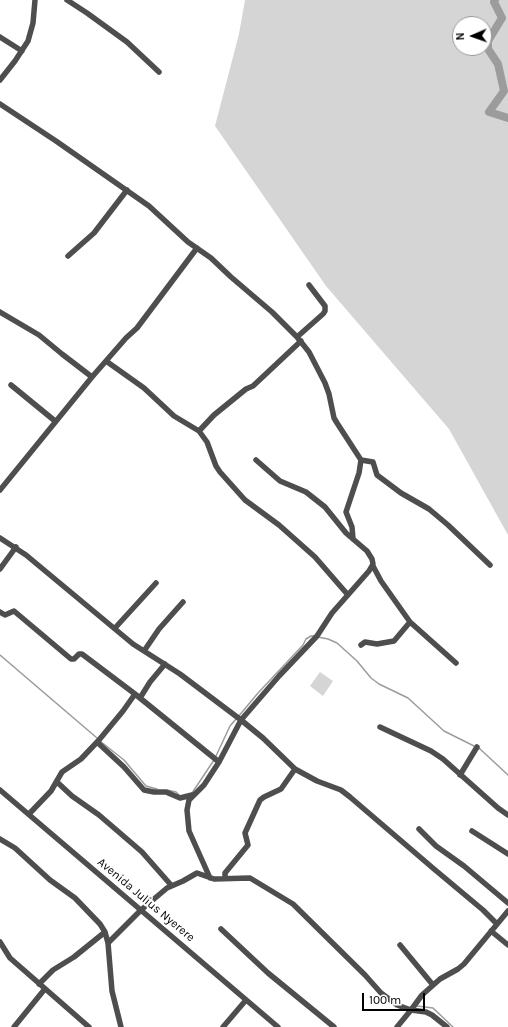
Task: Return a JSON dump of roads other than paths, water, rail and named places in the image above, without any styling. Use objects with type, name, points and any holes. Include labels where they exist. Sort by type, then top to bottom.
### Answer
[{"type":"street","points":[[0,80],[28,41],[33,24],[35,0]]},
{"type":"street","points":[[67,0],[87,12],[127,42],[159,72]]},
{"type":"street","points":[[0,37],[22,51]]},
{"type":"street","points":[[0,104],[149,206],[272,312],[299,339],[309,352],[325,383],[334,418],[361,460],[360,473],[346,512],[352,527],[353,540]]},
{"type":"street","points":[[68,256],[94,234],[126,190]]},
{"type":"street","points":[[0,490],[92,377],[137,328],[197,248]]},
{"type":"street","points":[[199,431],[214,415],[246,389],[253,386],[323,314],[325,311],[325,306],[309,285]]},
{"type":"street","points":[[0,312],[39,335],[92,377]]},
{"type":"street","points":[[106,361],[144,388],[174,416],[199,431],[207,442],[220,472],[245,500],[279,525],[315,557],[348,595]]},
{"type":"street","points":[[10,385],[55,421]]},
{"type":"street","points":[[256,460],[280,481],[306,492],[325,507],[346,533],[369,554],[373,561],[373,566],[381,581],[410,622],[456,663]]},
{"type":"street","points":[[361,460],[373,462],[377,475],[401,493],[429,509],[490,565]]},
{"type":"street","points":[[0,538],[16,547],[144,651],[180,674],[241,720],[263,738],[295,769],[317,782],[341,790],[483,910],[497,924]]},
{"type":"street","points":[[0,569],[16,547]]},
{"type":"street","points":[[210,878],[189,831],[186,810],[189,800],[198,793],[219,762],[241,720],[316,636],[328,618],[373,566]]},
{"type":"street","points":[[115,628],[156,583]]},
{"type":"street","points":[[144,651],[159,628],[183,602]]},
{"type":"street","points":[[0,612],[5,615],[14,611],[71,660],[74,660],[82,654],[219,762]]},
{"type":"street","points":[[361,645],[365,642],[378,644],[394,641],[410,622]]},
{"type":"street","points":[[29,814],[57,782],[62,772],[81,759],[165,664]]},
{"type":"street","points":[[380,727],[431,751],[443,759],[498,808],[508,815]]},
{"type":"street","points":[[97,742],[124,767],[144,790],[166,792],[180,798],[198,793]]},
{"type":"street","points":[[460,775],[477,747]]},
{"type":"street","points":[[225,878],[225,873],[248,845],[245,833],[260,800],[281,789],[295,769]]},
{"type":"street","points":[[57,782],[72,796],[99,815],[142,852],[171,885]]},
{"type":"street","name":"Avenida Julius Nyerere","points":[[0,790],[278,1027]]},
{"type":"street","points":[[419,829],[436,846],[464,866],[508,903]]},
{"type":"street","points":[[472,831],[508,854]]},
{"type":"street","points":[[0,839],[15,848],[50,880],[75,898],[97,920],[105,932],[108,943],[112,991],[121,1027]]},
{"type":"street","points":[[108,943],[141,910],[171,885],[183,881],[197,873],[210,878],[250,878],[293,904],[366,975],[380,993],[397,1005],[411,1010],[426,1012],[432,1015],[447,1027]]},
{"type":"street","points":[[397,1027],[422,995],[440,979],[464,964],[508,911]]},
{"type":"street","points":[[221,929],[268,973],[334,1027]]},
{"type":"street","points":[[491,931],[508,945]]},
{"type":"street","points":[[39,984],[53,970],[74,957],[105,932]]},
{"type":"street","points":[[0,942],[5,953],[10,958],[44,990],[89,1027]]},
{"type":"street","points":[[400,945],[433,985]]},
{"type":"street","points":[[14,1027],[44,990]]},
{"type":"street","points":[[223,1027],[246,1000]]},
{"type":"waterway","points":[[495,0],[494,2],[502,18],[488,41],[488,49],[498,64],[504,91],[489,112],[508,118]]},
{"type":"waterway","points":[[238,717],[258,693],[303,645],[306,639],[314,636]]},
{"type":"waterway","points":[[318,637],[337,643],[357,661],[371,678],[379,684],[408,698],[444,731],[480,749],[508,775]]},
{"type":"waterway","points":[[0,655],[97,738]]},
{"type":"waterway","points":[[216,756],[230,726],[236,719]]},
{"type":"waterway","points":[[100,741],[124,760],[146,786],[157,789]]},
{"type":"waterway","points":[[192,793],[214,760]]},
{"type":"waterway","points":[[167,790],[176,792],[179,795]]},
{"type":"waterway","points":[[417,1006],[433,1008],[453,1027]]}]
